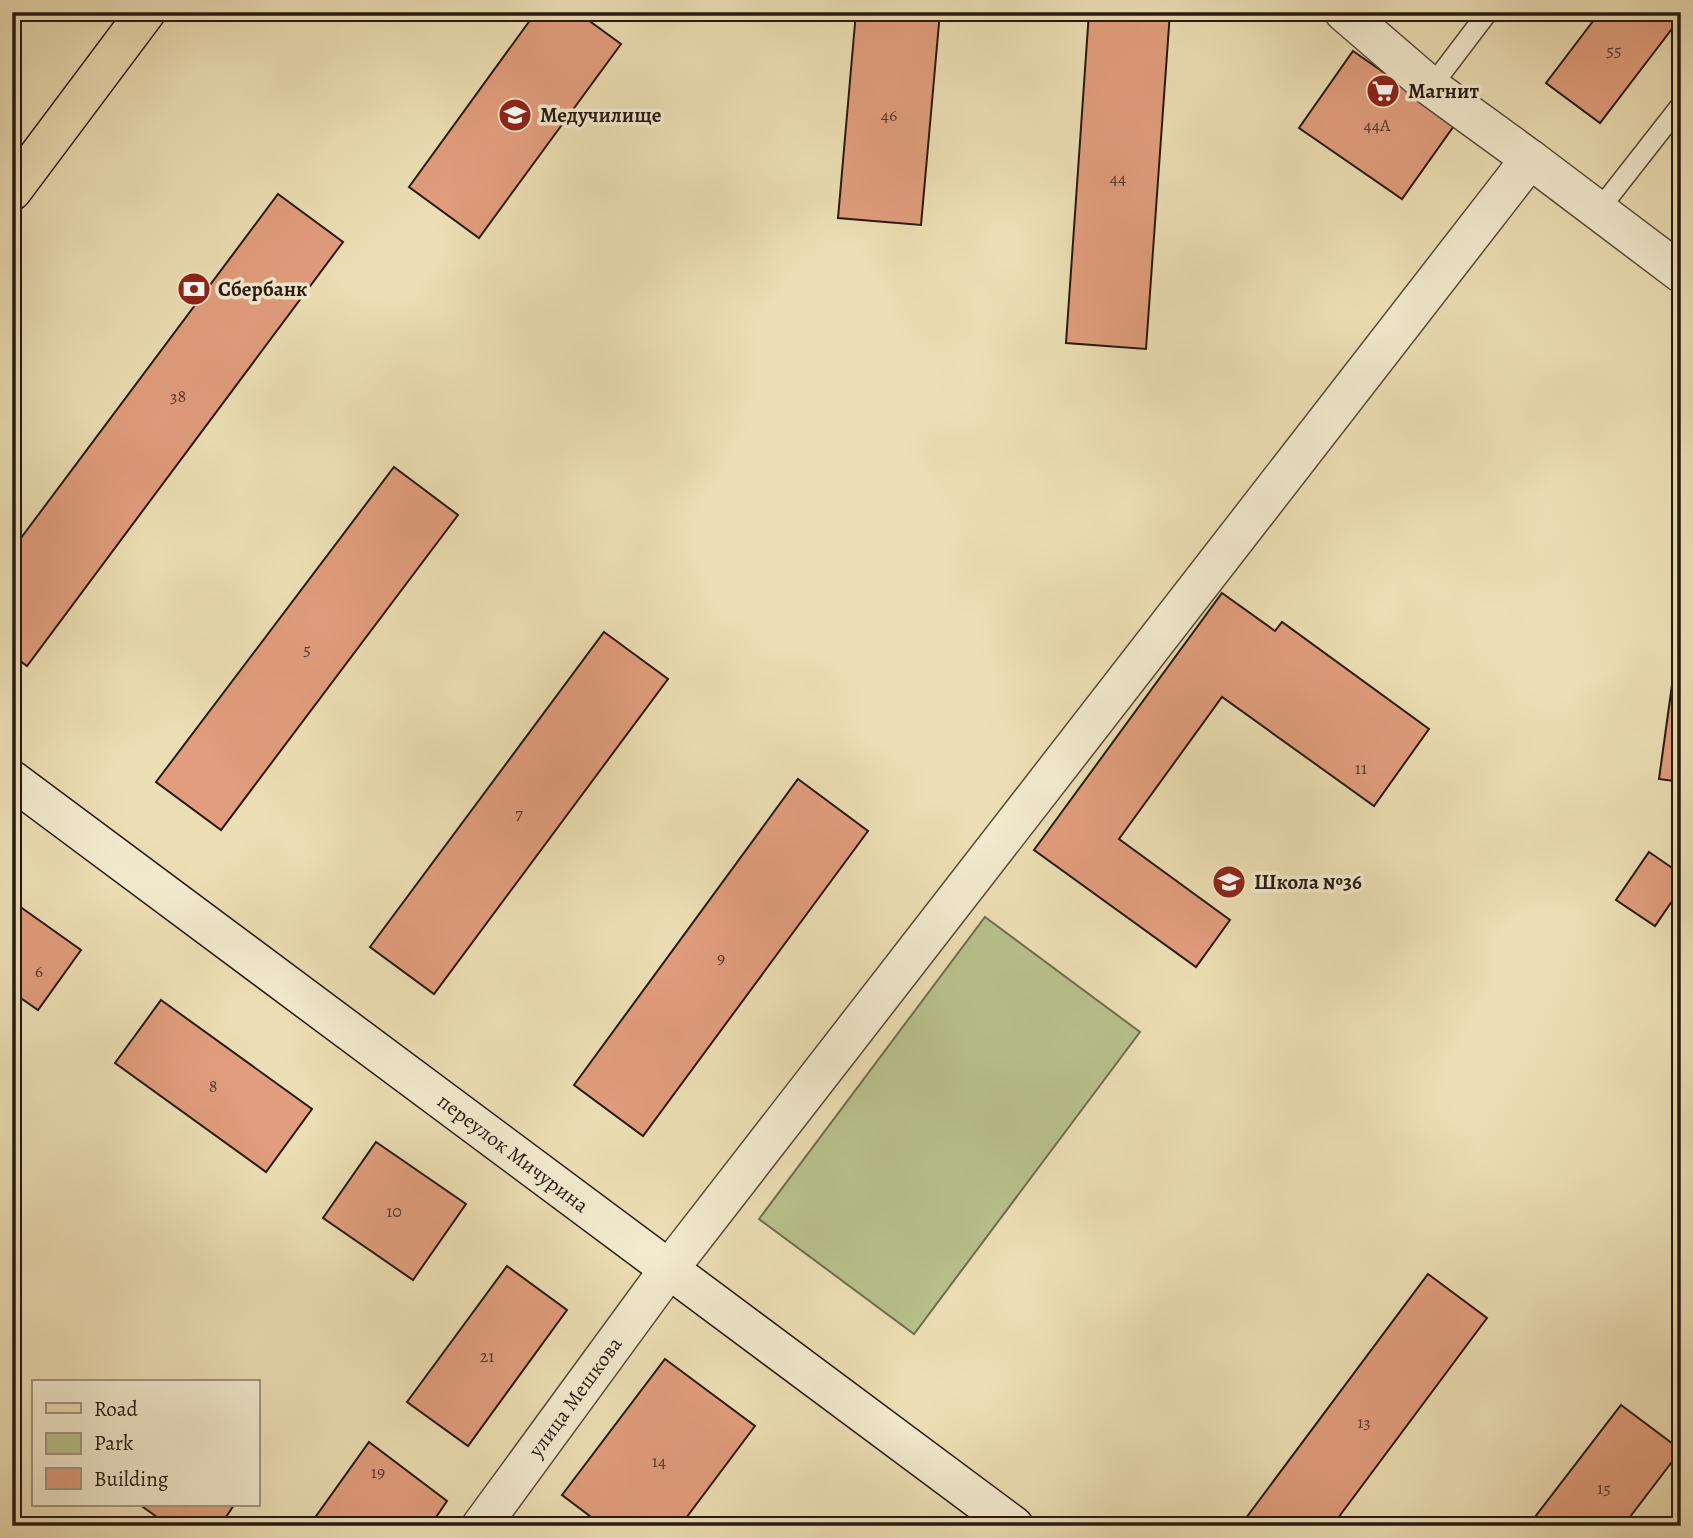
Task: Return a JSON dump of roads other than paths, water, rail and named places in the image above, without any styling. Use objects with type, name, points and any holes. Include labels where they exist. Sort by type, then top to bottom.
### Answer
[{"type":"main road","points":[[12,191],[146,12]]},
{"type":"street","points":[[1344,12],[1431,87],[1681,273]]},
{"type":"street","name":"улица Мешкова","points":[[481,1526],[669,1269],[1530,159]]},
{"type":"street","name":"переулок Мичурина","points":[[12,780],[1014,1526]]},
{"type":"lane","points":[[1431,87],[1488,12]]},
{"type":"lane","points":[[1598,211],[1681,106]]},
{"type":"place","name":"Магнит","points":[[1383,91]]},
{"type":"place","name":"Медучилище","points":[[515,115]]},
{"type":"place","name":"Сбербанк","points":[[194,289]]},
{"type":"place","name":"Школа №36","points":[[1229,882]]}]
